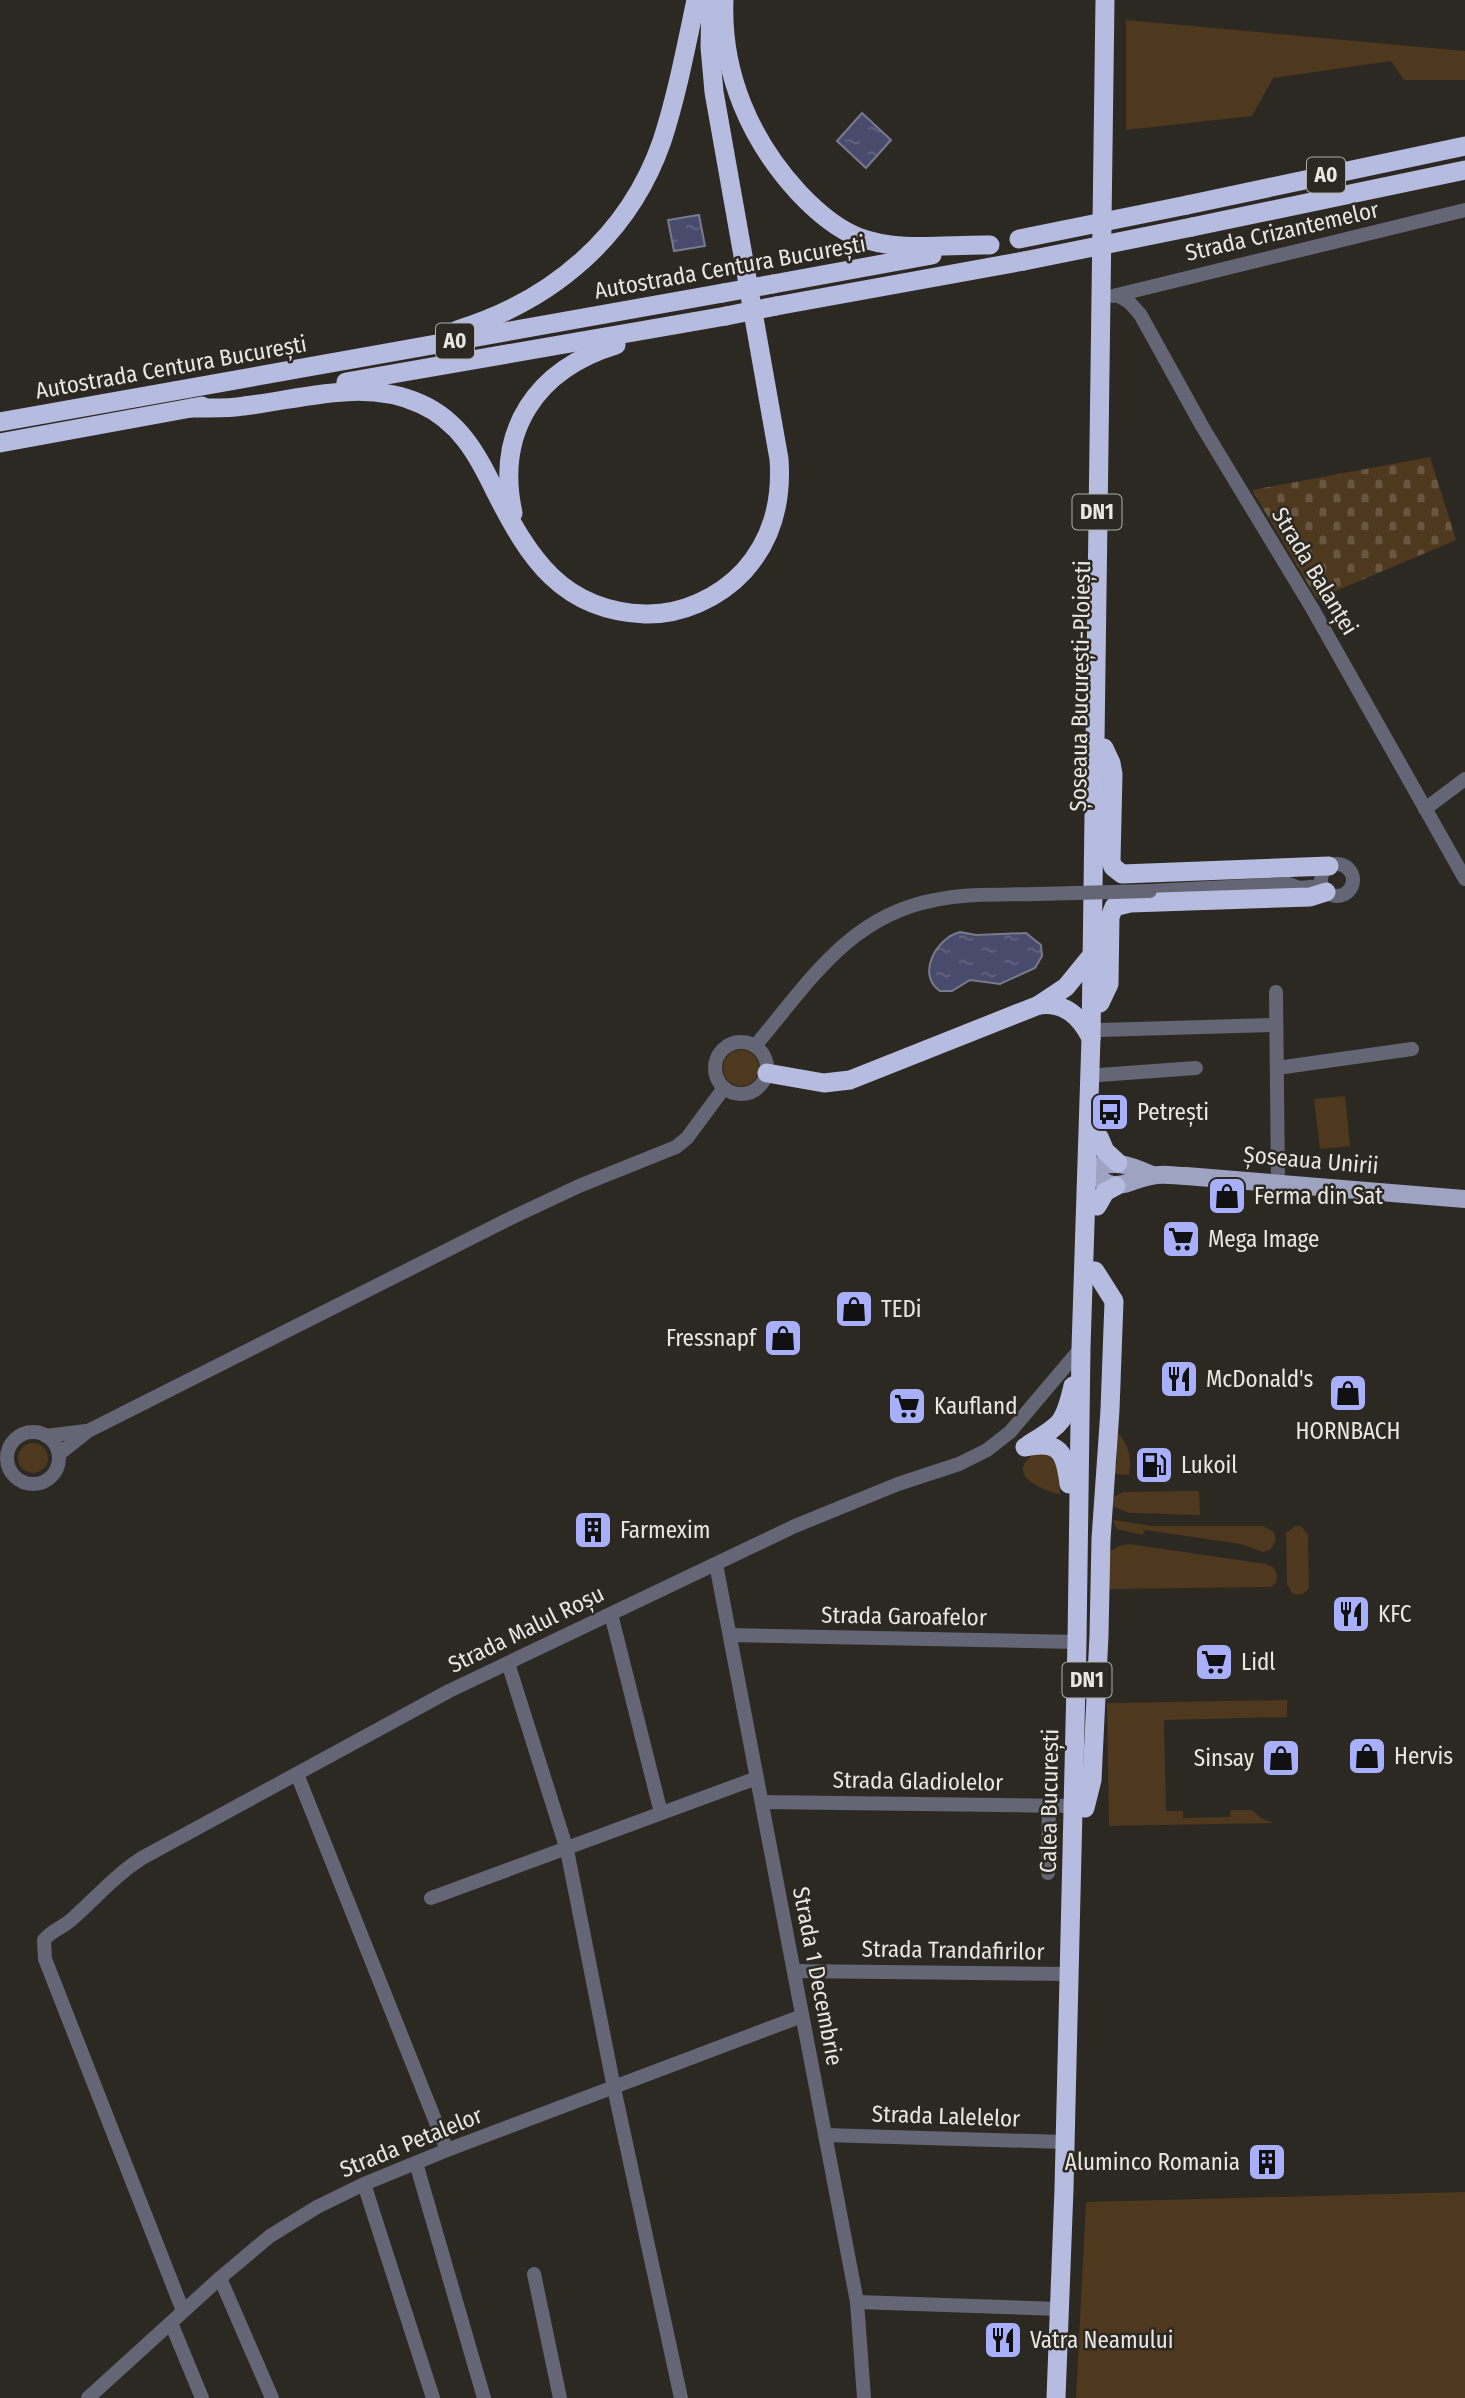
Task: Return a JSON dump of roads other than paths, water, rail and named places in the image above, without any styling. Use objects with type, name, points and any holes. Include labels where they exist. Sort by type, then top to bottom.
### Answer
[{"type":"highway","points":[[189,399],[237,373],[452,332],[482,323],[513,309],[577,268],[616,226],[632,204],[653,164],[672,108],[696,0]]},
{"type":"highway","points":[[189,399],[242,407],[342,391],[367,391],[412,400],[438,414],[464,436],[534,559],[545,572],[577,597],[606,609],[628,614],[651,614],[690,606],[718,593],[752,561],[772,524],[779,498],[779,458],[714,92],[710,47],[711,0]]},
{"type":"highway","points":[[724,0],[731,70],[744,113],[774,162],[818,212],[838,227],[876,242],[916,246],[990,245]]},
{"type":"highway","name":"Șoseaua București-Ploiești","points":[[1092,1205],[1095,1034],[1092,955],[1105,0]]},
{"type":"highway","name":"Șoseaua București-Ploiești","points":[[1094,1172],[1099,1137],[1099,1075],[1095,1034],[1100,1003],[1114,296],[1115,0]]},
{"type":"highway","name":"Autostrada Centura București","points":[[0,443],[189,399],[723,293],[990,245],[1465,146]]},
{"type":"highway","name":"Autostrada Centura București","points":[[0,422],[189,399],[726,316],[1024,261],[1465,170]]},
{"type":"highway","points":[[516,528],[508,480],[509,457],[518,424],[545,384],[577,359],[599,350],[664,333],[704,319]]},
{"type":"highway","points":[[1104,748],[1113,774],[1110,855],[1117,871],[1137,875],[1325,880]]},
{"type":"highway","points":[[1100,1003],[1109,984],[1110,917],[1114,907],[1130,903],[1310,897],[1325,880]]},
{"type":"highway","points":[[767,1073],[824,1083],[841,1082],[1039,1005],[1066,987],[1092,955]]},
{"type":"highway","points":[[1039,1005],[1056,1005],[1068,1009],[1095,1034]]},
{"type":"highway","points":[[1099,1137],[1105,1151],[1118,1163]]},
{"type":"highway","points":[[1092,1205],[1105,1192],[1116,1186]]},
{"type":"highway","name":"DN1","points":[[1079,1807],[1092,1780],[1100,1559],[1114,1301],[1095,1271],[1092,1205]]},
{"type":"highway","name":"Calea București","points":[[1068,2398],[1077,2145],[1077,1642],[1081,1348],[1092,1205]]},
{"type":"highway","points":[[1078,1551],[1063,1456],[1057,1448],[1048,1444],[1025,1447],[1055,1428],[1063,1419],[1068,1408],[1081,1348]]},
{"type":"highway","name":"Calea București","points":[[1056,2398],[1069,1974],[1079,1807]]},
{"type":"main road","points":[[1094,1172],[1118,1163]]},
{"type":"main road","name":"Șoseaua Unirii","points":[[1118,1163],[1152,1175],[1213,1177],[1465,1199]]},
{"type":"main road","points":[[1094,1172],[1116,1186]]},
{"type":"main road","name":"Șoseaua Unirii","points":[[1116,1186],[1152,1175]]},
{"type":"street","name":"Strada Crizantemelor","points":[[1114,296],[1465,210]]},
{"type":"street","name":"Strada Balanței","points":[[1114,296],[1129,302],[1139,314],[1202,426],[1312,608],[1465,879]]},
{"type":"street","points":[[1425,809],[1465,779]]},
{"type":"street","points":[[755,1046],[833,953],[869,925],[890,914],[935,900],[1289,884],[1299,888],[1325,880]]},
{"type":"street","points":[[1276,992],[1278,1182]]},
{"type":"street","points":[[1095,1034],[1276,1025]]},
{"type":"street","points":[[733,1043],[748,1043],[755,1046],[765,1058],[767,1073],[761,1084],[751,1092],[737,1094],[724,1088],[715,1072],[716,1059],[720,1052],[733,1043]]},
{"type":"street","points":[[1277,1068],[1412,1048]]},
{"type":"street","points":[[1099,1075],[1196,1068]]},
{"type":"street","points":[[59,1454],[52,1441],[36,1433],[20,1437],[8,1447],[3,1460],[15,1477],[25,1482],[43,1481],[55,1471],[59,1454],[88,1430],[513,1217],[579,1186],[671,1149],[687,1138],[724,1088]]},
{"type":"street","name":"Strada Malul Roșu","points":[[183,2311],[45,1959],[44,1940],[71,1920],[106,1885],[129,1867],[449,1691],[818,1516],[978,1455],[1003,1439],[1081,1348]]},
{"type":"street","points":[[1042,1394],[1060,1395],[1068,1408]]},
{"type":"street","points":[[46,1436],[88,1430]]},
{"type":"street","points":[[0,1480],[15,1477]]},
{"type":"street","name":"Strada 1 Decembrie","points":[[716,1564],[857,2302],[864,2398]]},
{"type":"street","points":[[611,1614],[661,1813]]},
{"type":"street","name":"Strada Garoafelor","points":[[730,1635],[1077,1642]]},
{"type":"street","points":[[508,1663],[567,1850],[614,2088],[681,2398]]},
{"type":"street","points":[[297,1774],[447,2150]]},
{"type":"street","points":[[431,1898],[757,1778]]},
{"type":"street","name":"Strada Gladiolelor","points":[[762,1802],[1079,1807]]},
{"type":"street","points":[[1048,1873],[1049,1806]]},
{"type":"street","name":"Strada Trandafirilor","points":[[794,1970],[1069,1974]]},
{"type":"street","name":"Strada Petalelor","points":[[88,2398],[220,2278],[270,2236],[293,2221],[364,2184],[447,2150],[802,2016]]},
{"type":"street","name":"Strada Lalelelor","points":[[825,2135],[1065,2142]]},
{"type":"street","points":[[416,2163],[484,2398]]},
{"type":"street","points":[[364,2184],[433,2398]]},
{"type":"street","points":[[534,2274],[560,2398]]},
{"type":"street","points":[[220,2278],[272,2398]]},
{"type":"street","points":[[857,2302],[1059,2309]]},
{"type":"street","points":[[171,2323],[202,2398]]},
{"type":"water","points":[[862,113],[891,140],[866,168],[837,141]]},
{"type":"water","points":[[699,215],[705,246],[674,251],[668,220]]},
{"type":"water","points":[[960,932],[976,935],[1026,933],[1041,945],[1042,956],[1035,968],[1000,984],[970,980],[952,991],[940,991],[930,976],[932,958],[943,942]]},
{"type":"place","name":"Petrești","points":[[1110,1112]]},
{"type":"place","name":"Ferma din Sat","points":[[1227,1196]]},
{"type":"place","name":"Mega Image","points":[[1181,1239]]},
{"type":"place","name":"TEDi","points":[[854,1309]]},
{"type":"place","name":"Fressnapf","points":[[783,1338]]},
{"type":"place","name":"McDonald's","points":[[1179,1379]]},
{"type":"place","name":"HORNBACH","points":[[1348,1393]]},
{"type":"place","name":"Kaufland","points":[[907,1406]]},
{"type":"place","name":"Lukoil","points":[[1154,1465]]},
{"type":"place","name":"Farmexim","points":[[593,1530]]},
{"type":"place","name":"KFC","points":[[1351,1614]]},
{"type":"place","name":"Lidl","points":[[1214,1662]]},
{"type":"place","name":"Hervis","points":[[1367,1756]]},
{"type":"place","name":"Sinsay","points":[[1281,1758]]},
{"type":"place","name":"Aluminco Romania","points":[[1267,2162]]},
{"type":"place","name":"Vatra Neamului","points":[[1003,2340]]}]
